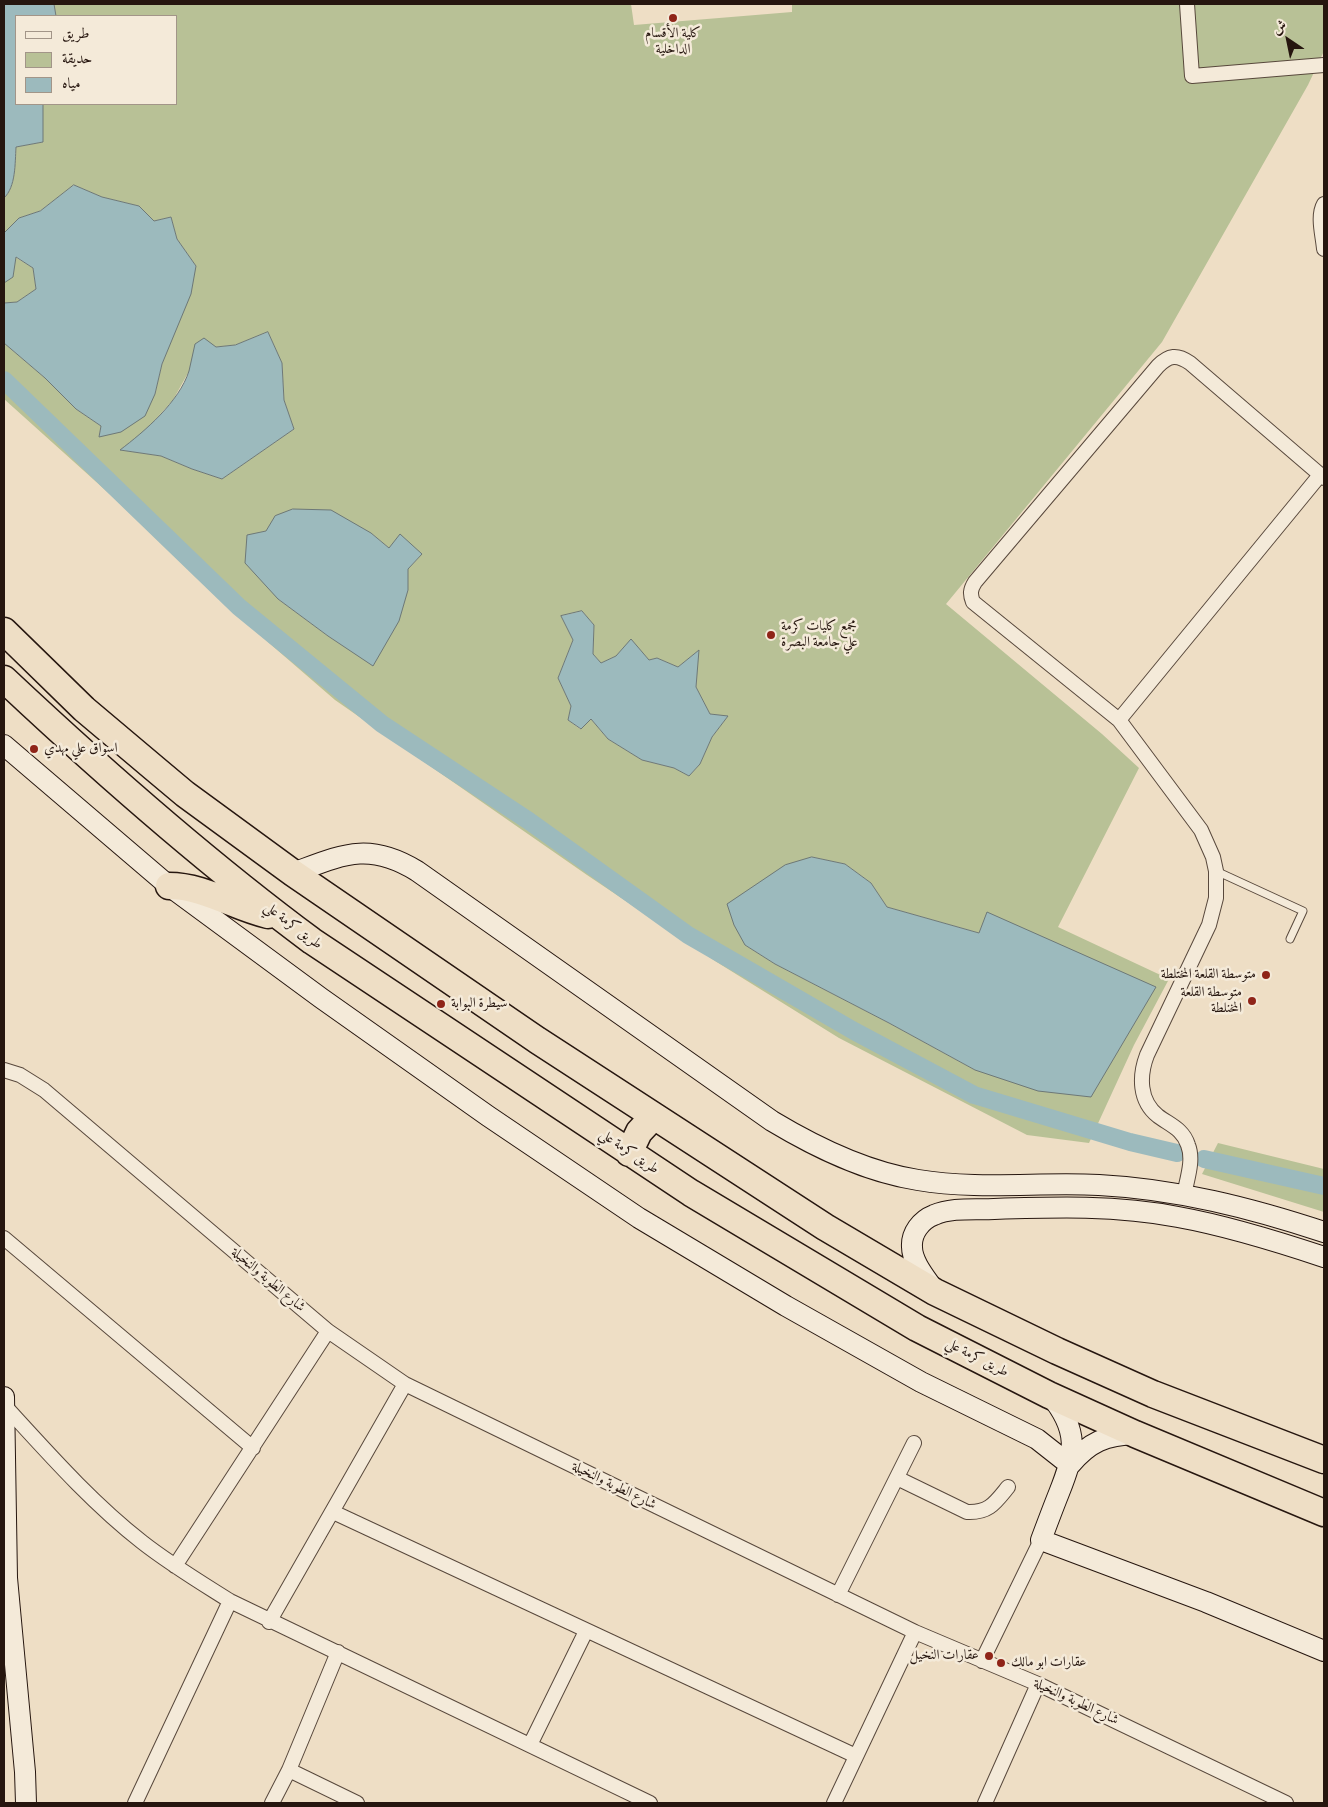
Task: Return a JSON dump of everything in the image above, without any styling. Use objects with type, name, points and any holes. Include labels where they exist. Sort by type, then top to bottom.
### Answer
[{"type":"highway","points":[[4,631],[84,709],[185,794],[293,873],[608,1087],[825,1228],[935,1292],[1057,1351],[1153,1394],[1324,1460]]},
{"type":"highway","points":[[4,666],[92,750],[97,765]]},
{"type":"highway","name":"طريق كرمة علي","points":[[4,679],[133,797],[312,942],[691,1193],[917,1328],[1049,1395],[1136,1434],[1324,1513]]},
{"type":"highway","points":[[169,886],[202,890],[251,911],[279,917]]},
{"type":"highway","points":[[584,1122],[593,1116],[600,1107],[608,1087]]},
{"type":"highway","points":[[629,1153],[639,1132],[654,1116]]},
{"type":"main road","points":[[7,751],[169,886],[321,998],[480,1110],[639,1218],[786,1306],[921,1382],[1038,1439],[1070,1465]]},
{"type":"main road","points":[[293,873],[340,856],[360,853],[380,854],[400,860],[772,1121],[815,1146],[861,1165],[918,1180],[948,1183],[997,1186],[1099,1185],[1151,1190],[1251,1209],[1324,1232]]},
{"type":"main road","points":[[1219,1225],[1223,1203]]},
{"type":"main road","points":[[935,1292],[916,1260],[912,1246],[913,1238],[921,1223],[927,1218],[943,1212],[1042,1208],[1096,1208],[1136,1211],[1219,1225],[1324,1257]]},
{"type":"main road","points":[[1049,1395],[1059,1406],[1066,1420],[1072,1450],[1070,1465],[1041,1540],[1206,1602],[1324,1651]]},
{"type":"main road","points":[[4,1401],[7,1578],[25,1772],[26,1803]]},
{"type":"main road","points":[[1070,1465],[1080,1453],[1092,1444],[1106,1438],[1136,1434]]},
{"type":"street","points":[[1187,4],[1192,76],[1324,65]]},
{"type":"street","points":[[1324,204],[1321,216],[1324,249]]},
{"type":"street","points":[[1120,720],[1322,476],[1182,358],[1173,357],[1164,360],[1158,366],[975,582],[971,588],[970,596],[973,602],[1120,720],[1201,830],[1213,857],[1216,871],[1216,898],[1209,925],[1147,1055],[1141,1073],[1143,1092],[1151,1108],[1157,1116],[1180,1131],[1189,1146],[1190,1155],[1184,1195]]},
{"type":"street","name":"شارع الطوبة والنخيلة","points":[[4,1070],[20,1075],[44,1090],[328,1332],[405,1384],[915,1632],[1038,1684],[1286,1803]]},
{"type":"street","points":[[4,1238],[253,1448]]},
{"type":"street","points":[[175,1566],[328,1332]]},
{"type":"street","points":[[269,1622],[405,1384]]},
{"type":"street","points":[[4,1401],[56,1462],[113,1518],[175,1566],[230,1602],[269,1622],[338,1652],[650,1803]]},
{"type":"street","points":[[838,1595],[914,1443]]},
{"type":"street","points":[[897,1478],[967,1512],[978,1513],[989,1508],[1008,1487]]},
{"type":"street","points":[[333,1512],[856,1756]]},
{"type":"street","points":[[982,1661],[1041,1540]]},
{"type":"street","points":[[135,1803],[230,1602]]},
{"type":"street","points":[[530,1745],[586,1631]]},
{"type":"street","points":[[834,1803],[915,1632]]},
{"type":"street","points":[[272,1803],[289,1770],[338,1652]]},
{"type":"street","points":[[984,1803],[1038,1684]]},
{"type":"street","points":[[289,1770],[357,1803]]},
{"type":"lane","points":[[1216,871],[1303,911],[1290,939]]},
{"type":"green space","name":"مجمع كليات كرمة علي جامعة البصرة","points":[[54,4],[631,4],[634,25],[792,12],[792,4],[1324,4],[1324,51],[1308,85],[1162,342],[946,604],[1102,734],[1139,768],[1058,927],[1169,979],[1134,1045],[1089,1143],[1027,1135],[839,1038],[715,961],[587,875],[335,700],[224,604],[113,497],[4,399],[4,343],[45,378],[76,409],[101,426],[99,437],[155,394],[162,364],[196,266],[177,239],[171,217],[154,221],[139,206],[102,197],[74,185],[40,211],[19,218],[4,233],[4,198],[11,188],[13,181],[16,147],[43,142],[43,105],[178,105],[178,15],[56,15]],"holes":[[[268,332],[282,363],[284,400],[294,429],[222,479],[161,456],[121,450],[146,430],[173,400],[188,373],[216,347],[235,345]],[[266,531],[371,533],[389,548],[422,554],[408,569],[408,590],[373,665],[328,636],[278,599],[247,536]],[[582,611],[594,625],[593,654],[601,663],[616,656],[631,640],[649,660],[657,658],[678,667],[698,651],[696,687],[710,714],[727,717],[712,737],[700,764],[689,776],[674,768],[642,760],[608,739],[591,719],[580,729],[568,720],[571,706],[558,678],[573,640],[561,616]],[[812,857],[845,864],[871,883],[887,907],[979,933],[988,913],[975,1070],[775,964],[745,945]]]},
{"type":"green space","points":[[15,257],[33,268],[36,289],[17,302],[4,303],[4,283],[13,276]]},
{"type":"green space","points":[[1218,1143],[1324,1169],[1324,1212],[1202,1174]]},
{"type":"water","points":[[4,4],[54,4],[56,15],[15,15],[15,105],[43,105],[43,142],[16,147],[13,181],[11,188],[4,198]]},
{"type":"water","points":[[74,185],[102,197],[139,206],[154,221],[171,217],[177,239],[196,266],[191,294],[162,364],[155,394],[145,416],[121,432],[99,437],[101,426],[76,409],[45,378],[4,343],[4,303],[17,302],[36,289],[33,268],[16,257],[13,277],[4,283],[4,233],[19,218],[40,211]]},
{"type":"water","points":[[268,332],[282,363],[284,400],[294,429],[222,479],[161,456],[120,450],[150,425],[178,394],[189,371],[195,344],[204,338],[216,347],[235,345]]},
{"type":"water","points":[[293,509],[331,510],[371,533],[389,548],[400,534],[422,554],[408,569],[408,590],[399,621],[373,666],[278,599],[245,563],[247,535],[266,531],[275,516]]},
{"type":"water","points":[[582,611],[594,625],[593,654],[601,663],[616,656],[631,639],[649,660],[657,658],[678,667],[699,650],[696,687],[710,714],[728,716],[712,737],[700,764],[689,776],[674,768],[642,760],[608,739],[591,719],[581,729],[568,720],[571,706],[558,678],[573,640],[561,616]]},
{"type":"water","points":[[812,857],[845,864],[871,883],[887,907],[979,933],[987,912],[1156,987],[1091,1097],[1038,1091],[975,1070],[775,964],[745,945],[734,925],[727,904],[785,865]]},
{"type":"waterway","points":[[4,380],[239,607],[382,724],[529,821],[688,935],[854,1031],[974,1095],[1130,1142],[1177,1153]]},
{"type":"waterway","points":[[1204,1159],[1324,1186]]},
{"type":"place","name":"كلية الأقسام الداخلية","points":[[673,18]]},
{"type":"place","name":"مجمع كليات كرمة علي جامعة البصرة","points":[[771,635]]},
{"type":"place","name":"اسواق علي مهدي","points":[[34,749]]},
{"type":"place","name":"متوسطة القلعة المختلطة","points":[[1266,975]]},
{"type":"place","name":"متوسطة القلعة المخنلطة","points":[[1252,1001]]},
{"type":"place","name":"سيطرة البوابة","points":[[441,1004]]},
{"type":"place","name":"عقارات النخيل","points":[[989,1656]]},
{"type":"place","name":"عقارات ابو مالك","points":[[1001,1663]]}]
